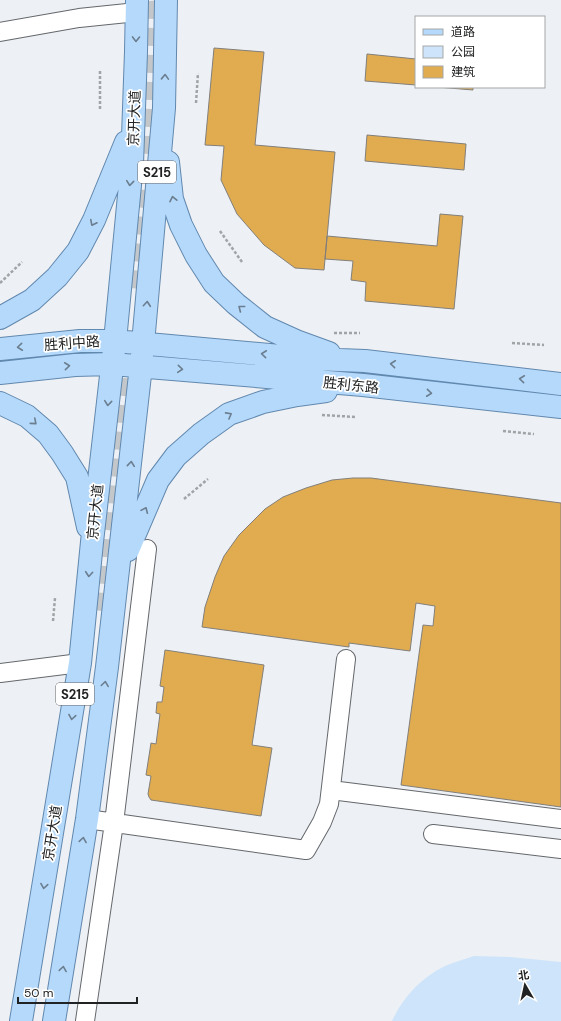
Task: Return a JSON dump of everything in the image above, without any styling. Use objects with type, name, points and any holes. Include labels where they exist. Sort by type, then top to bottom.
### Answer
[{"type":"main road","name":"京开大道","points":[[54,1021],[87,819],[108,667],[119,572],[144,343],[158,163],[164,108],[166,0]]},
{"type":"main road","name":"京开大道","points":[[21,1021],[80,663],[115,341],[132,164],[137,6]]},
{"type":"main road","points":[[164,108],[172,199],[181,225],[196,255],[214,283],[236,304],[265,327],[324,351],[365,361]]},
{"type":"main road","points":[[0,318],[32,300],[57,277],[78,251],[97,214],[134,122]]},
{"type":"main road","name":"胜利中路","points":[[0,349],[80,341],[144,343]]},
{"type":"main road","name":"胜利东路","points":[[144,343],[313,359],[365,361],[561,384]]},
{"type":"main road","name":"胜利中路","points":[[0,373],[74,365],[112,364],[141,366]]},
{"type":"main road","name":"胜利东路","points":[[141,366],[363,386],[561,407]]},
{"type":"main road","points":[[119,572],[158,480],[176,456],[201,434],[229,414],[263,402],[297,394],[363,386]]},
{"type":"main road","points":[[0,403],[27,416],[48,434],[62,452],[77,477],[92,542]]},
{"type":"street","points":[[0,32],[137,6]]},
{"type":"street","points":[[85,1021],[114,823],[147,549]]},
{"type":"street","points":[[87,819],[306,850],[322,822],[329,804],[346,659]]},
{"type":"street","points":[[0,673],[80,663]]},
{"type":"street","points":[[331,790],[561,819]]},
{"type":"street","points":[[433,834],[561,848]]},
{"type":"path","points":[[100,71],[100,109]]},
{"type":"path","points":[[196,103],[198,73]]},
{"type":"path","points":[[220,231],[242,262]]},
{"type":"path","points":[[0,283],[22,262]]},
{"type":"path","points":[[334,333],[360,333]]},
{"type":"path","points":[[512,343],[544,345]]},
{"type":"path","points":[[322,415],[356,417]]},
{"type":"path","points":[[503,431],[534,434]]},
{"type":"path","points":[[184,499],[208,479]]},
{"type":"path","points":[[52,621],[55,598]]},
{"type":"green space","points":[[474,956],[510,957],[561,962],[561,1021],[392,1021],[396,1012],[407,996],[428,976],[445,966]]},
{"type":"building","points":[[214,48],[264,52],[255,145],[335,152],[324,270],[295,268],[264,245],[237,214],[221,180],[224,146],[205,145]]},
{"type":"building","points":[[367,54],[415,59],[415,85],[365,81]]},
{"type":"building","points":[[449,88],[473,88],[473,90]]},
{"type":"building","points":[[367,135],[466,144],[464,170],[365,161]]},
{"type":"building","points":[[440,214],[463,216],[454,309],[365,301],[366,282],[351,280],[353,261],[325,259],[327,236],[437,246]]},
{"type":"building","points":[[371,478],[561,503],[561,807],[401,785],[423,625],[433,626],[435,606],[416,603],[410,651],[349,643],[349,647],[202,627],[205,607],[224,556],[239,535],[265,509],[283,497],[306,488],[332,480]]},
{"type":"building","points":[[165,650],[264,665],[252,745],[272,748],[261,816],[151,800],[149,797],[148,794],[151,776],[146,775],[151,743],[156,744],[160,714],[156,713],[157,702],[162,702],[164,687],[160,686]]},
{"type":"tunnel","points":[[131,288],[146,146],[152,15],[151,0]]},
{"type":"tunnel","points":[[103,611],[124,352]]}]
